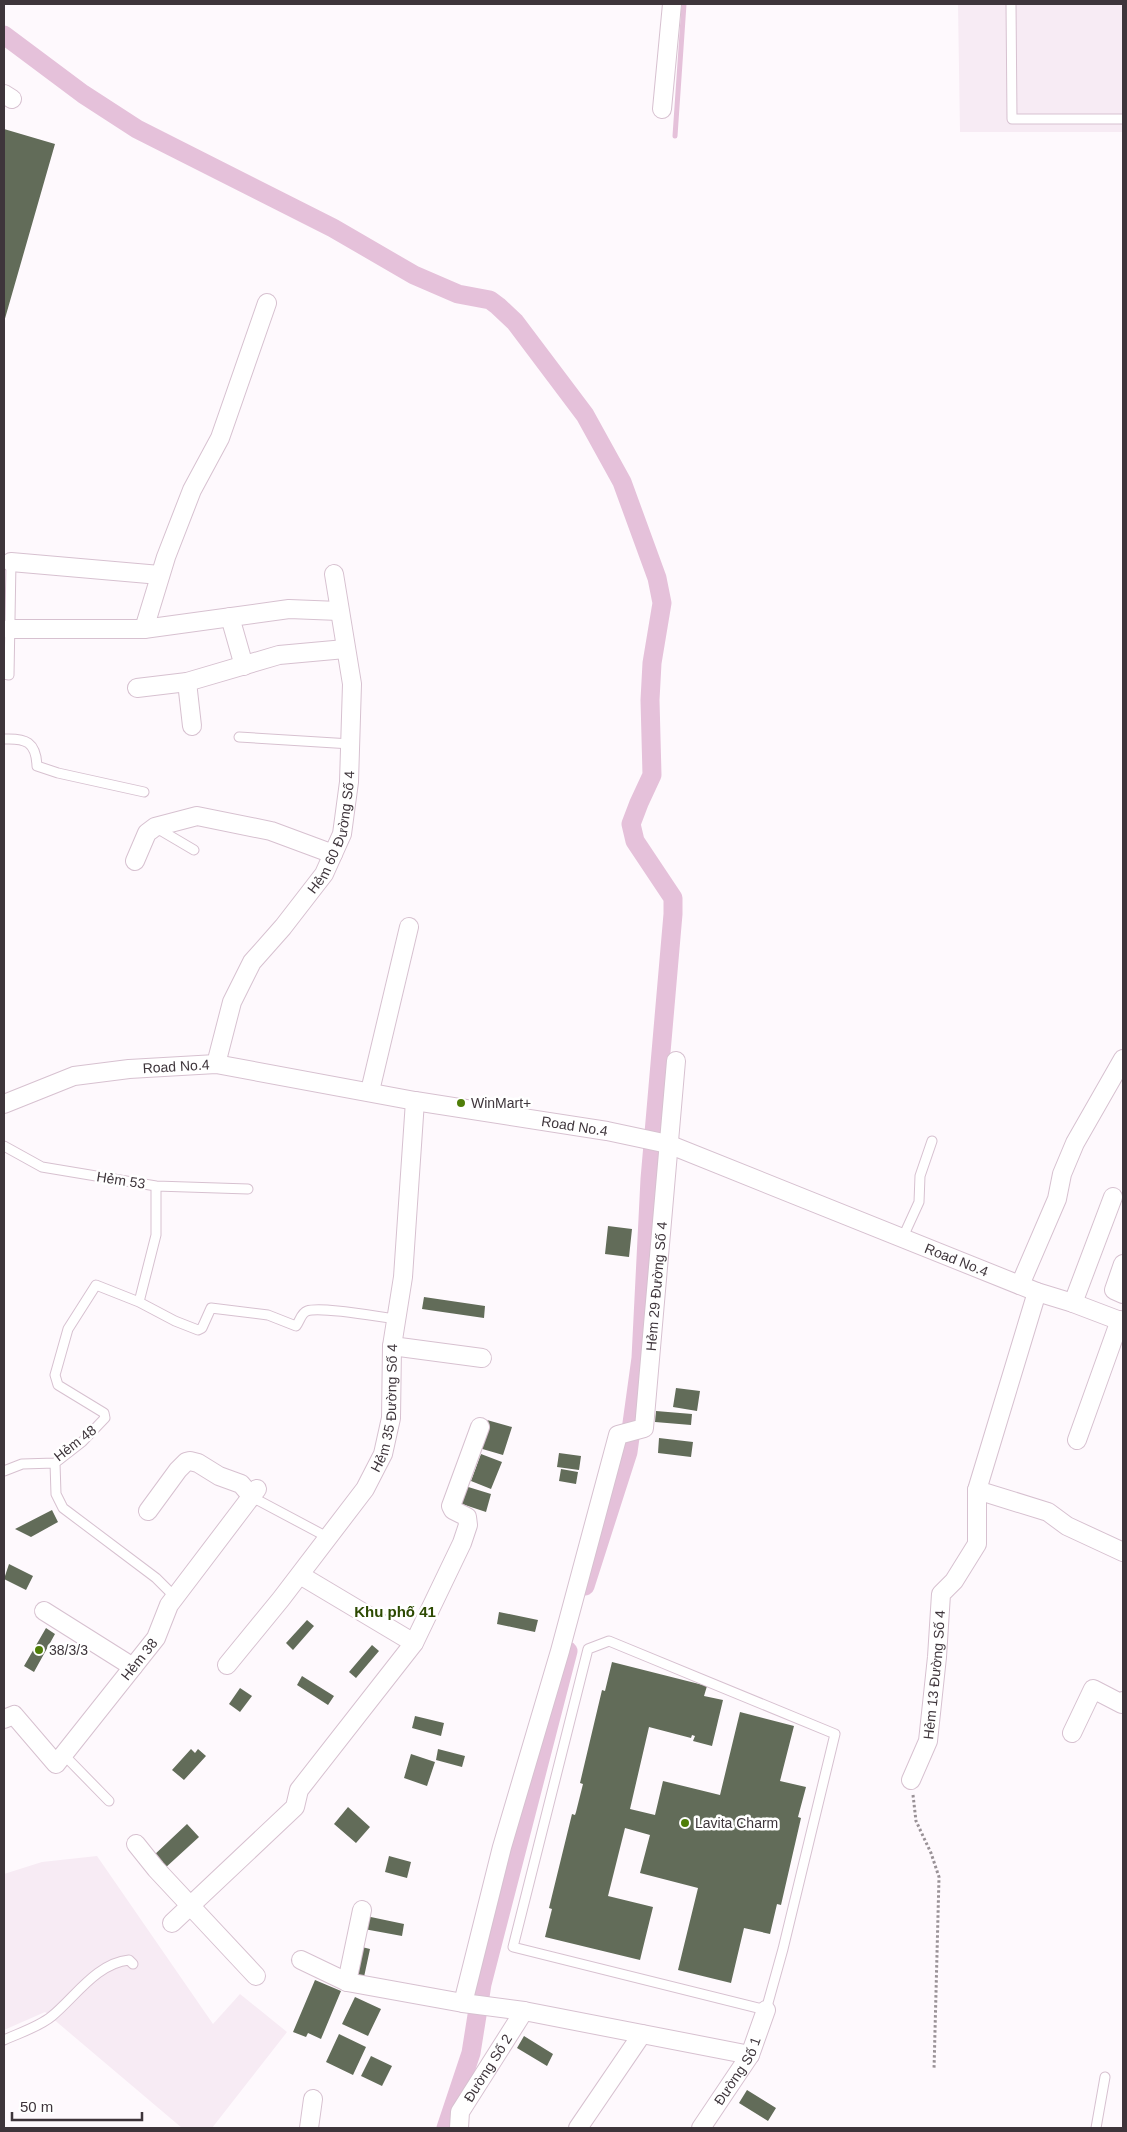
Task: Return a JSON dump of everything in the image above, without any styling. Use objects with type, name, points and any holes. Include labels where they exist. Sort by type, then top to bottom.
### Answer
[{"type":"street","points":[[662,109],[672,4]]},
{"type":"street","points":[[144,629],[160,575],[192,490],[220,438],[267,303]]},
{"type":"street","points":[[11,562],[160,575]]},
{"type":"street","name":"Hẻm 60 Đường Số 4","points":[[216,1064],[232,1002],[252,962],[283,927],[324,874],[342,834],[349,782],[352,684],[334,574]]},
{"type":"street","points":[[9,629],[144,629],[289,609],[339,611]]},
{"type":"street","points":[[230,617],[244,666]]},
{"type":"street","points":[[137,688],[188,682],[279,655],[345,649]]},
{"type":"street","points":[[188,682],[192,726]]},
{"type":"street","points":[[135,861],[147,833],[155,827],[196,816],[271,831],[334,854]]},
{"type":"street","points":[[370,1091],[409,927]]},
{"type":"street","points":[[1020,1285],[1057,1199],[1062,1174],[1075,1142],[1123,1059]]},
{"type":"street","name":"Hẻm 29 Đường Số 4","points":[[463,2003],[502,1847],[560,1652],[618,1435],[644,1428],[676,1061]]},
{"type":"street","name":"Road No.4","points":[[4,1104],[74,1076],[128,1069],[216,1064],[370,1091],[414,1101],[668,1144],[1037,1292],[1121,1321]]},
{"type":"street","name":"Hẻm 35 Đường Số 4","points":[[227,1665],[300,1575],[365,1490],[384,1454],[391,1418],[392,1346],[403,1277],[414,1101]]},
{"type":"street","points":[[1073,1303],[1113,1197]]},
{"type":"street","points":[[1123,1264],[1114,1290],[1123,1294]]},
{"type":"street","name":"Hẻm 13 Đường Số 4","points":[[911,1780],[928,1741],[937,1657],[941,1594],[954,1581],[977,1544],[977,1490],[1037,1292]]},
{"type":"street","points":[[1077,1440],[1121,1321]]},
{"type":"street","points":[[392,1346],[482,1358]]},
{"type":"street","points":[[172,1923],[295,1807],[299,1790],[414,1643],[462,1543],[468,1525],[467,1517],[453,1510],[451,1506],[480,1427]]},
{"type":"street","points":[[148,1510],[178,1470],[186,1462],[190,1461],[198,1463],[219,1476],[241,1484],[255,1493]]},
{"type":"street","points":[[977,1490],[1048,1512],[1067,1526],[1123,1552]]},
{"type":"street","name":"Hẻm 38","points":[[64,1755],[156,1638],[169,1604],[255,1493]]},
{"type":"street","points":[[300,1575],[414,1643]]},
{"type":"street","points":[[44,1611],[132,1667]]},
{"type":"street","points":[[1072,1733],[1093,1689],[1122,1704],[1123,1701]]},
{"type":"street","points":[[4,1719],[14,1715],[56,1764],[64,1755]]},
{"type":"street","points":[[136,1844],[190,1906],[256,1976]]},
{"type":"street","points":[[347,1982],[362,1910]]},
{"type":"street","points":[[301,1960],[347,1982],[463,2003],[524,2011],[750,2054]]},
{"type":"street","name":"Đường Số 1","points":[[701,2128],[750,2054],[766,2010]]},
{"type":"street","name":"Đường Số 2","points":[[459,2128],[460,2112],[524,2011]]},
{"type":"street","points":[[578,2128],[642,2034]]},
{"type":"street","points":[[309,2128],[313,2100]]},
{"type":"lane","points":[[1010,4],[1012,119],[1123,119]]},
{"type":"lane","points":[[4,674],[9,675],[11,562]]},
{"type":"lane","points":[[240,737],[351,744]]},
{"type":"lane","points":[[4,739],[18,738],[31,745],[36,750],[37,766],[58,773],[144,792]]},
{"type":"lane","points":[[155,827],[194,850]]},
{"type":"lane","points":[[903,1237],[919,1202],[920,1176],[932,1141]]},
{"type":"lane","name":"Hẻm 53","points":[[4,1146],[42,1167],[156,1186],[156,1235],[139,1302]]},
{"type":"lane","points":[[156,1186],[248,1190]]},
{"type":"lane","name":"Hẻm 48","points":[[4,1471],[22,1464],[55,1462],[82,1442],[105,1418],[104,1413],[58,1385],[55,1375],[68,1329],[96,1285],[139,1302]]},
{"type":"lane","points":[[139,1302],[175,1321],[198,1330],[202,1328],[211,1308],[268,1315],[296,1326],[302,1314],[308,1310],[325,1310],[397,1319]]},
{"type":"lane","points":[[55,1462],[56,1494],[63,1508],[156,1578],[174,1597]]},
{"type":"lane","points":[[255,1493],[329,1538]]},
{"type":"lane","points":[[609,1641],[835,1734],[783,1949],[766,2010],[513,1947],[588,1649],[609,1641]]},
{"type":"lane","points":[[64,1755],[109,1801]]},
{"type":"lane","points":[[4,2040],[51,2017],[89,1979],[120,1960],[129,1960],[133,1964]]},
{"type":"lane","points":[[1096,2128],[1105,2077]]},
{"type":"path","points":[[911,1780],[916,1821],[931,1853],[939,1877],[934,2070]]},
{"type":"shaded area","points":[[958,4],[1123,4],[1123,132],[960,132]]},
{"type":"shaded area","points":[[97,1856],[213,2024],[240,1994],[287,2032],[212,2128],[182,2128],[45,2012],[4,2030],[4,1874],[42,1862]]},
{"type":"building","points":[[4,129],[55,144],[4,322]]},
{"type":"building","points":[[608,1226],[632,1229],[629,1257],[605,1254]]},
{"type":"building","points":[[424,1297],[485,1306],[484,1318],[422,1309]]},
{"type":"building","points":[[676,1388],[700,1391],[697,1411],[673,1407]]},
{"type":"building","points":[[656,1411],[692,1414],[691,1425],[655,1422]]},
{"type":"building","points":[[487,1420],[512,1427],[503,1455],[479,1448]]},
{"type":"building","points":[[659,1438],[693,1442],[691,1457],[658,1453]]},
{"type":"building","points":[[559,1453],[581,1456],[579,1470],[557,1467]]},
{"type":"building","points":[[481,1454],[502,1462],[491,1489],[471,1481]]},
{"type":"building","points":[[561,1469],[578,1472],[576,1484],[559,1481]]},
{"type":"building","points":[[465,1486],[491,1494],[486,1512],[459,1503]]},
{"type":"building","points":[[52,1510],[58,1522],[31,1537],[15,1529]]},
{"type":"building","points":[[9,1564],[33,1576],[26,1590],[4,1579]]},
{"type":"building","points":[[499,1612],[538,1620],[535,1632],[497,1624]]},
{"type":"building","points":[[307,1620],[314,1626],[293,1650],[286,1643]]},
{"type":"building","name":"38/3/3","points":[[46,1628],[55,1634],[34,1672],[24,1666]]},
{"type":"building","points":[[372,1645],[379,1651],[356,1678],[349,1672]]},
{"type":"building","name":"Lavita Charm","points":[[612,1662],[707,1686],[704,1696],[723,1700],[712,1746],[693,1741],[695,1736],[692,1735],[691,1738],[649,1727],[630,1809],[655,1815],[663,1781],[720,1795],[740,1712],[794,1726],[780,1781],[806,1787],[798,1817],[801,1818],[781,1905],[777,1904],[770,1934],[744,1928],[731,1983],[678,1970],[698,1888],[640,1873],[650,1835],[625,1828],[608,1896],[653,1907],[640,1960],[545,1937],[552,1909],[549,1908],[572,1814],[575,1815],[583,1784],[580,1783],[602,1690],[605,1691]]},
{"type":"building","points":[[302,1676],[334,1696],[328,1705],[297,1685]]},
{"type":"building","points":[[240,1688],[252,1696],[240,1712],[229,1704]]},
{"type":"building","points":[[415,1716],[444,1723],[441,1736],[412,1728]]},
{"type":"building","points":[[191,1749],[195,1753],[198,1749],[206,1756],[184,1780],[172,1770]]},
{"type":"building","points":[[438,1749],[465,1756],[462,1767],[436,1760]]},
{"type":"building","points":[[411,1754],[435,1762],[427,1786],[404,1778]]},
{"type":"building","points":[[348,1807],[370,1827],[356,1843],[334,1824]]},
{"type":"building","points":[[187,1824],[199,1837],[164,1869],[152,1857]]},
{"type":"building","points":[[389,1856],[411,1862],[407,1878],[385,1872]]},
{"type":"building","points":[[366,1916],[404,1924],[402,1936],[364,1929]]},
{"type":"building","points":[[358,1946],[370,1949],[364,1977],[353,1974]]},
{"type":"building","points":[[315,1980],[341,1991],[321,2039],[308,2033],[306,2037],[293,2032]]},
{"type":"building","points":[[355,1997],[381,2009],[368,2036],[342,2024]]},
{"type":"building","points":[[339,2034],[366,2047],[353,2075],[326,2062]]},
{"type":"building","points":[[524,2036],[553,2054],[547,2066],[517,2048]]},
{"type":"building","points":[[371,2056],[392,2066],[382,2086],[361,2076]]},
{"type":"building","points":[[747,2090],[776,2108],[768,2121],[739,2103]]},
{"type":"waterway","points":[[675,136],[684,4]]},
{"type":"waterway","points":[[4,35],[83,94],[137,129],[333,228],[414,275],[458,294],[490,300],[515,322],[585,415],[622,482],[657,578],[662,603],[652,663],[650,700],[652,775],[631,824],[635,841],[673,898],[673,914],[650,1179],[641,1358],[628,1452],[585,1586]]},
{"type":"waterway","points":[[446,2128],[471,2053],[482,1984],[568,1651]]},
{"type":"place","name":"WinMart+","points":[[461,1103]]},
{"type":"place","name":"38/3/3","points":[[39,1650]]},
{"type":"place","name":"Lavita Charm","points":[[685,1823]]},
{"type":"district","name":"Khu phố 41","points":[[395,1612]]}]
